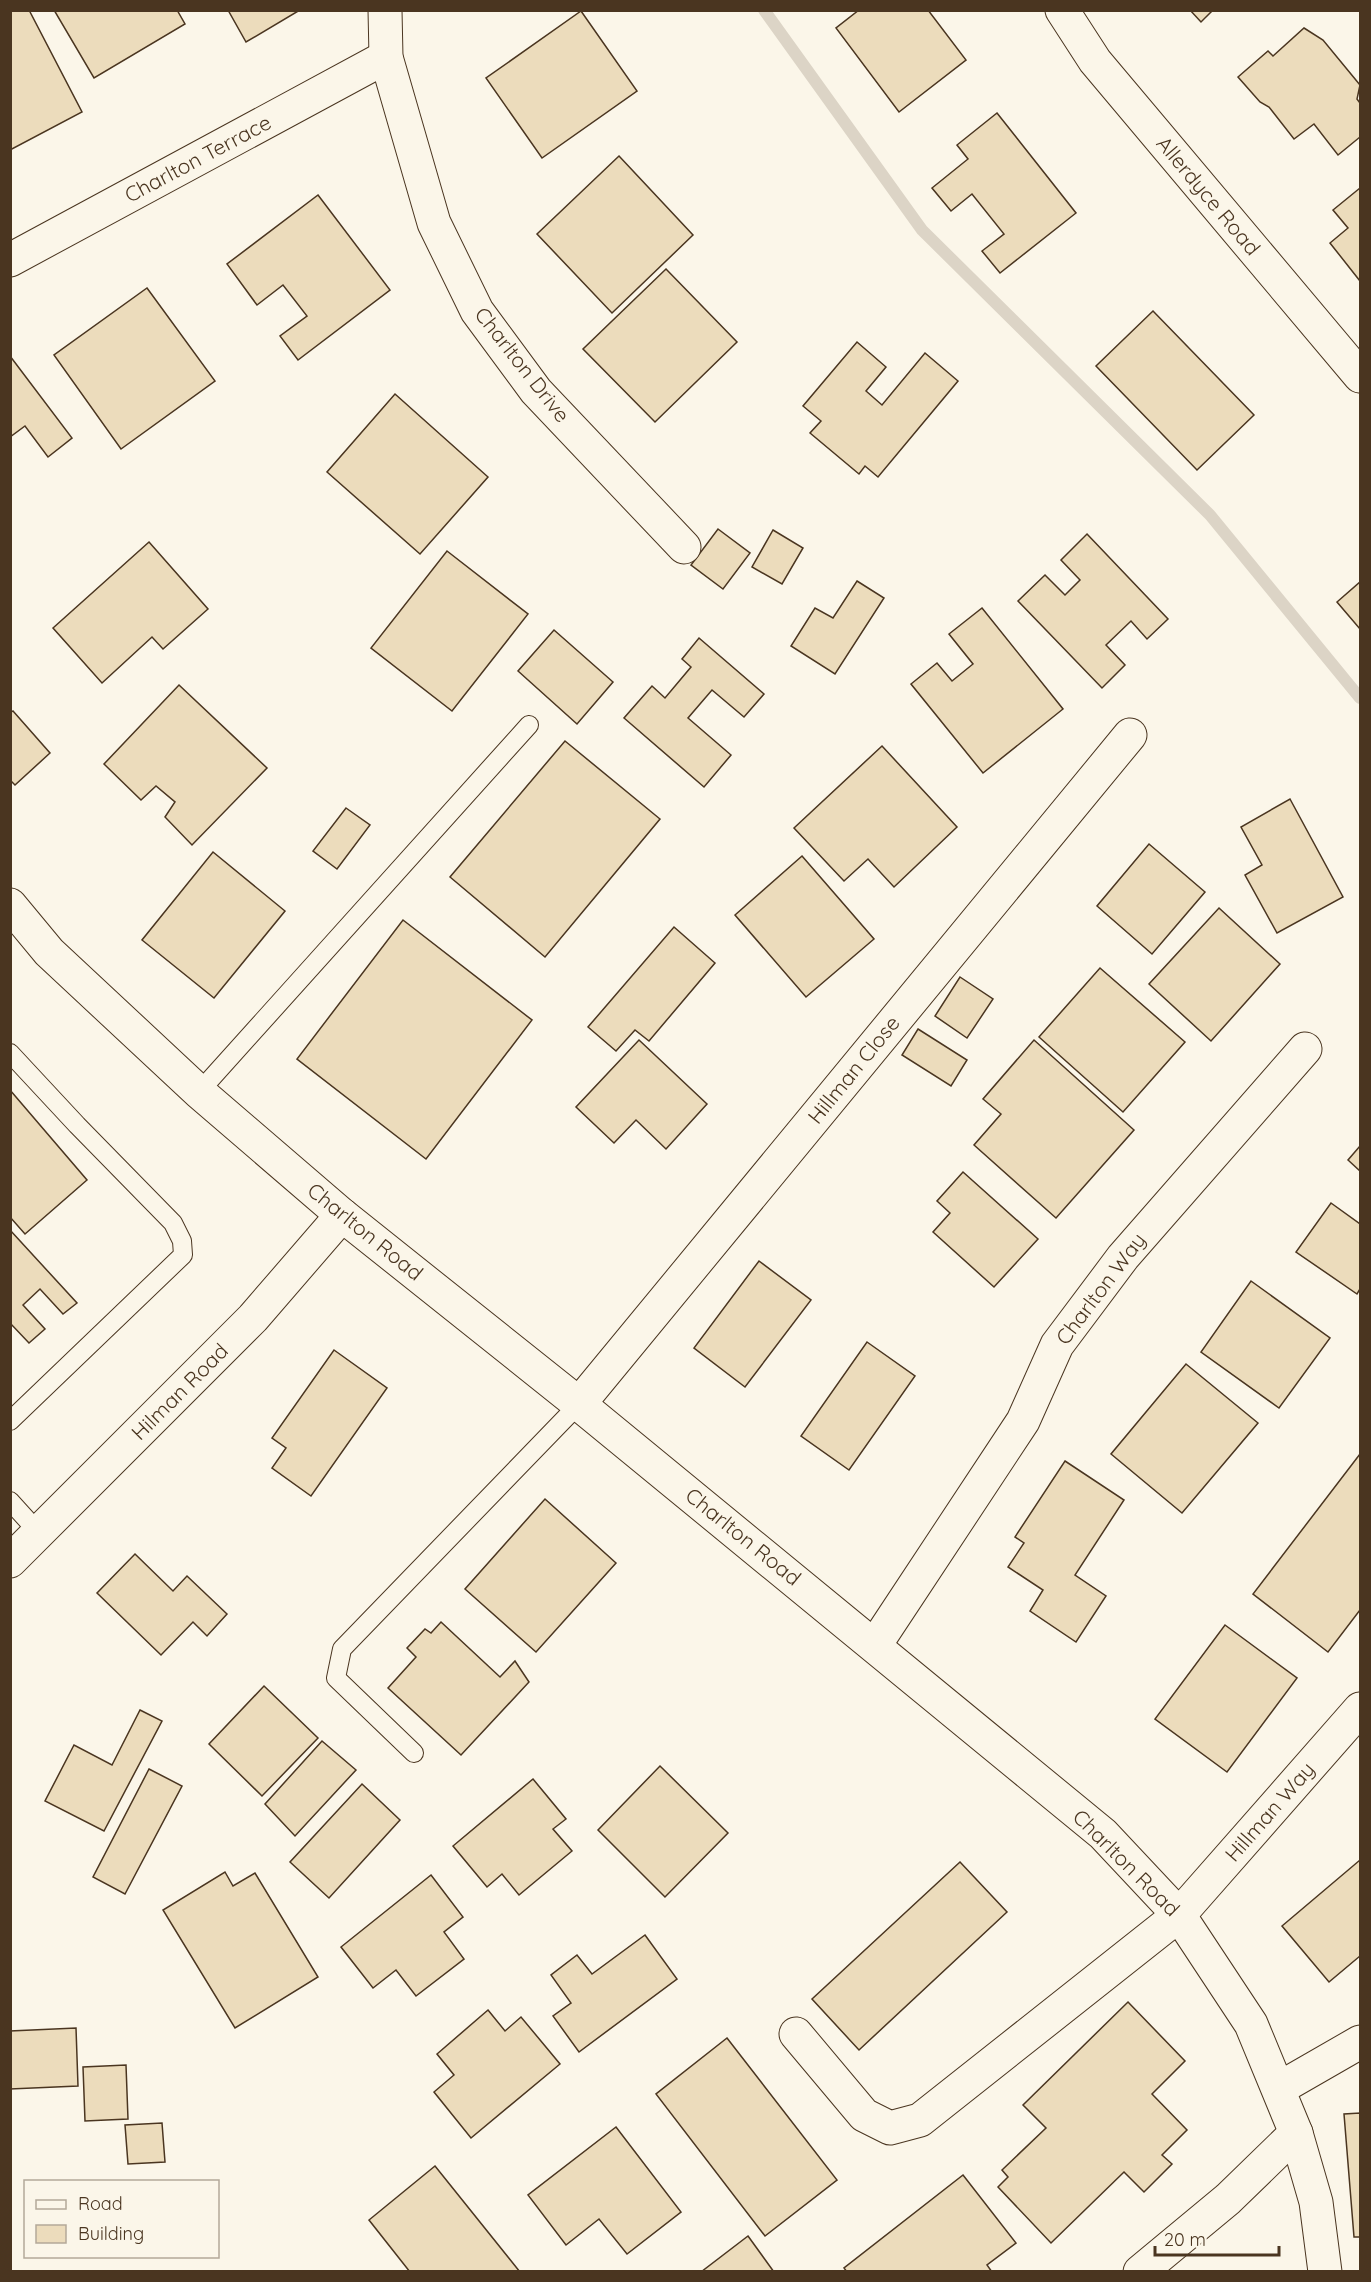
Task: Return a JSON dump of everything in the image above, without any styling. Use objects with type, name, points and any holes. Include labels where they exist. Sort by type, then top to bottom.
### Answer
[{"type":"street","name":"Charlton Drive","points":[[385,10],[387,57],[434,223],[477,311],[536,391],[684,547]]},
{"type":"street","name":"Allerdyce Road","points":[[1062,10],[1095,61],[1360,376]]},
{"type":"street","name":"Charlton Terrace","points":[[10,260],[387,57]]},
{"type":"street","name":"Hillman Close","points":[[579,1404],[1130,735]]},
{"type":"street","name":"Charlton Road","points":[[10,905],[49,952],[199,1092],[342,1215],[579,1404],[1103,1834],[1179,1915],[1251,2025],[1280,2088],[1296,2133],[1316,2202],[1325,2271]]},
{"type":"street","name":"Charlton Way","points":[[875,1645],[1023,1421],[1057,1345],[1123,1257],[1305,1049]]},
{"type":"street","name":"Hilman Road","points":[[10,1561],[253,1318],[342,1215]]},
{"type":"street","name":"Hillman Way","points":[[796,2034],[864,2115],[891,2128],[920,2120],[1179,1915],[1360,1708]]},
{"type":"street","points":[[1280,2088],[1360,2042]]},
{"type":"street","points":[[1140,2271],[1228,2199],[1296,2133]]},
{"type":"lane","points":[[199,1092],[529,725]]},
{"type":"lane","points":[[10,1053],[173,1223],[182,1240],[183,1255],[10,1421]]},
{"type":"lane","points":[[414,1753],[336,1678],[342,1649],[579,1404]]},
{"type":"lane","points":[[10,1501],[39,1533]]},
{"type":"building","points":[[10,10],[29,10],[82,112],[10,150]]},
{"type":"building","points":[[54,10],[177,10],[185,24],[94,78]]},
{"type":"building","points":[[228,10],[300,10],[246,42]]},
{"type":"building","points":[[859,10],[928,10],[966,60],[899,112],[836,28]]},
{"type":"building","points":[[1190,10],[1213,10],[1201,22]]},
{"type":"building","points":[[581,11],[637,91],[542,158],[486,78]]},
{"type":"building","points":[[1304,28],[1323,40],[1360,85],[1357,99],[1360,103],[1360,137],[1338,155],[1314,124],[1294,139],[1269,107],[1260,102],[1238,77],[1268,51],[1273,56]]},
{"type":"building","points":[[997,113],[1076,213],[1000,273],[982,251],[1004,234],[972,194],[951,211],[932,188],[968,159],[957,145]]},
{"type":"building","points":[[619,156],[693,235],[612,313],[537,234]]},
{"type":"building","points":[[1360,188],[1360,281],[1330,243],[1348,228],[1333,210]]},
{"type":"building","points":[[318,195],[390,290],[298,360],[280,336],[307,316],[283,285],[257,305],[227,264]]},
{"type":"building","points":[[666,269],[737,342],[655,422],[583,349]]},
{"type":"building","points":[[147,288],[215,381],[121,449],[54,355]]},
{"type":"building","points":[[1153,311],[1254,415],[1197,470],[1096,366]]},
{"type":"building","points":[[857,342],[886,367],[866,391],[882,405],[925,353],[958,381],[878,477],[865,466],[859,474],[810,433],[821,421],[803,406]]},
{"type":"building","points":[[10,356],[72,438],[48,457],[25,426],[10,437]]},
{"type":"building","points":[[395,394],[488,477],[420,554],[327,472]]},
{"type":"building","points":[[718,529],[750,553],[723,589],[691,565]]},
{"type":"building","points":[[773,530],[803,548],[782,584],[752,567]]},
{"type":"building","points":[[1087,534],[1168,619],[1147,639],[1131,621],[1106,645],[1125,665],[1102,688],[1018,601],[1045,575],[1065,595],[1080,580],[1061,560]]},
{"type":"building","points":[[149,542],[208,609],[163,649],[152,637],[102,683],[53,628]]},
{"type":"building","points":[[447,551],[528,614],[452,711],[371,648]]},
{"type":"building","points":[[857,581],[884,598],[835,674],[791,646],[815,608],[833,618]]},
{"type":"building","points":[[1360,582],[1360,629],[1337,602]]},
{"type":"building","points":[[982,608],[1063,709],[983,773],[911,684],[937,663],[952,681],[973,664],[949,634]]},
{"type":"building","points":[[554,630],[613,682],[577,724],[518,671]]},
{"type":"building","points":[[699,638],[764,694],[744,717],[712,690],[688,718],[731,755],[704,787],[624,718],[652,686],[665,698],[691,667],[682,659]]},
{"type":"building","points":[[179,685],[267,768],[192,845],[165,817],[175,802],[156,786],[141,800],[104,764]]},
{"type":"building","points":[[13,711],[50,753],[15,785],[10,780],[10,713]]},
{"type":"building","points":[[565,741],[660,819],[545,957],[450,877]]},
{"type":"building","points":[[882,746],[957,827],[894,887],[868,859],[844,881],[794,828]]},
{"type":"building","points":[[1290,799],[1343,897],[1277,933],[1245,875],[1262,865],[1241,827]]},
{"type":"building","points":[[346,808],[370,825],[337,869],[313,851]]},
{"type":"building","points":[[1149,844],[1205,892],[1152,954],[1097,906]]},
{"type":"building","points":[[213,852],[285,911],[214,998],[142,940]]},
{"type":"building","points":[[802,856],[874,939],[806,997],[735,915]]},
{"type":"building","points":[[1219,908],[1280,964],[1211,1041],[1149,984]]},
{"type":"building","points":[[403,920],[532,1020],[426,1159],[297,1059]]},
{"type":"building","points":[[674,927],[715,963],[649,1041],[635,1030],[616,1051],[588,1027]]},
{"type":"building","points":[[1100,968],[1185,1042],[1123,1112],[1039,1037]]},
{"type":"building","points":[[960,977],[993,999],[967,1038],[935,1016]]},
{"type":"building","points":[[918,1029],[967,1060],[951,1086],[902,1055]]},
{"type":"building","points":[[639,1040],[707,1104],[666,1149],[636,1120],[614,1143],[576,1107]]},
{"type":"building","points":[[1034,1040],[1134,1130],[1056,1218],[974,1145],[1001,1114],[983,1099]]},
{"type":"building","points":[[10,1090],[87,1180],[25,1234],[10,1217]]},
{"type":"building","points":[[1360,1146],[1360,1171],[1348,1160]]},
{"type":"building","points":[[963,1172],[1038,1239],[994,1287],[933,1232],[950,1213],[937,1201]]},
{"type":"building","points":[[1331,1203],[1360,1224],[1360,1289],[1357,1294],[1296,1252]]},
{"type":"building","points":[[10,1230],[77,1303],[63,1314],[40,1289],[23,1305],[45,1329],[29,1343],[10,1323]]},
{"type":"building","points":[[759,1261],[811,1300],[745,1387],[694,1348]]},
{"type":"building","points":[[1251,1281],[1330,1338],[1279,1408],[1201,1352]]},
{"type":"building","points":[[867,1342],[915,1376],[849,1470],[801,1436]]},
{"type":"building","points":[[334,1350],[387,1388],[311,1496],[272,1468],[286,1448],[272,1438]]},
{"type":"building","points":[[1186,1364],[1258,1423],[1182,1513],[1111,1454]]},
{"type":"building","points":[[1360,1454],[1360,1610],[1328,1652],[1253,1594]]},
{"type":"building","points":[[1065,1461],[1124,1500],[1075,1575],[1106,1596],[1076,1642],[1030,1611],[1043,1590],[1008,1567],[1024,1543],[1015,1537]]},
{"type":"building","points":[[545,1499],[616,1563],[536,1652],[465,1589]]},
{"type":"building","points":[[135,1554],[173,1591],[187,1576],[227,1614],[207,1636],[193,1622],[161,1655],[97,1593]]},
{"type":"building","points":[[441,1622],[500,1677],[515,1661],[529,1682],[461,1755],[388,1688],[416,1657],[407,1648],[425,1629],[431,1633]]},
{"type":"building","points":[[1225,1625],[1297,1678],[1227,1772],[1155,1719]]},
{"type":"building","points":[[264,1686],[318,1738],[262,1796],[209,1744]]},
{"type":"building","points":[[140,1710],[162,1721],[104,1831],[45,1801],[74,1745],[112,1765]]},
{"type":"building","points":[[322,1741],[356,1770],[295,1836],[265,1804]]},
{"type":"building","points":[[660,1766],[728,1833],[665,1897],[598,1830]]},
{"type":"building","points":[[149,1769],[182,1786],[125,1894],[93,1877]]},
{"type":"building","points":[[533,1779],[566,1819],[553,1829],[572,1851],[519,1895],[502,1874],[487,1887],[453,1846]]},
{"type":"building","points":[[362,1784],[400,1820],[329,1898],[290,1862]]},
{"type":"building","points":[[1360,1860],[1360,1956],[1329,1982],[1282,1926]]},
{"type":"building","points":[[960,1862],[1007,1912],[859,2050],[812,1999]]},
{"type":"building","points":[[225,1872],[233,1886],[255,1873],[318,1977],[235,2028],[163,1910]]},
{"type":"building","points":[[431,1875],[463,1917],[444,1932],[464,1959],[416,1996],[396,1970],[373,1988],[341,1947]]},
{"type":"building","points":[[645,1935],[677,1979],[579,2052],[553,2016],[571,2003],[551,1975],[577,1955],[592,1974]]},
{"type":"building","points":[[1128,2002],[1185,2061],[1152,2094],[1187,2130],[1162,2155],[1172,2164],[1144,2192],[1124,2172],[1051,2243],[998,2187],[1008,2177],[1002,2170],[1046,2128],[1023,2105]]},
{"type":"building","points":[[488,2010],[505,2031],[521,2017],[560,2064],[471,2138],[434,2092],[454,2075],[437,2054]]},
{"type":"building","points":[[76,2028],[78,2086],[10,2089],[10,2031]]},
{"type":"building","points":[[727,2038],[837,2180],[765,2236],[656,2094]]},
{"type":"building","points":[[126,2065],[128,2119],[85,2121],[83,2067]]},
{"type":"building","points":[[1360,2113],[1360,2237],[1354,2237],[1344,2114]]},
{"type":"building","points":[[162,2123],[165,2162],[128,2164],[125,2125]]},
{"type":"building","points":[[616,2127],[681,2212],[627,2254],[599,2219],[566,2245],[528,2195]]},
{"type":"building","points":[[435,2166],[520,2272],[410,2272],[369,2220]]},
{"type":"building","points":[[963,2175],[1016,2243],[987,2265],[992,2272],[847,2272],[844,2268]]},
{"type":"building","points":[[748,2236],[774,2272],[701,2272]]},
{"type":"waterway","points":[[764,10],[922,230],[1210,515],[1360,698]]}]
